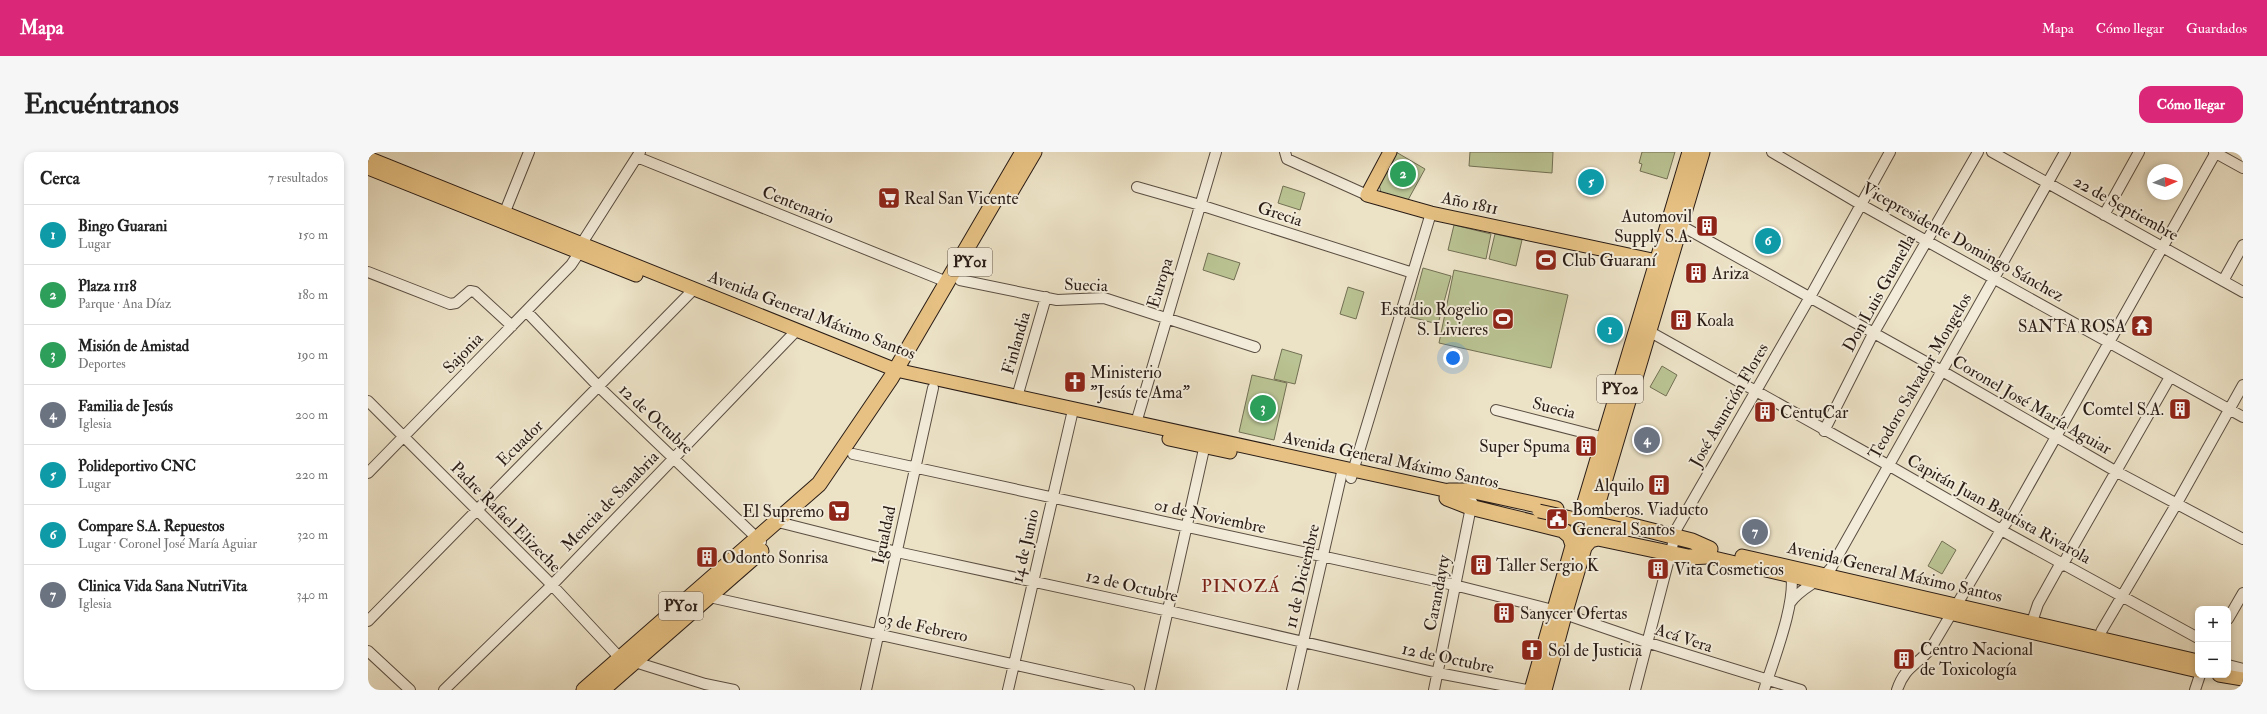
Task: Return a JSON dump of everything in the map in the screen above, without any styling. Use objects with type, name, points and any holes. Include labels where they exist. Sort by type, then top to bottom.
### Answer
[{"type":"highway","name":"PY01","points":[[954,281],[1023,152]]},
{"type":"highway","name":"PY01","points":[[602,690],[634,662],[703,595],[783,524],[830,486],[853,454],[954,281],[1034,152]]},
{"type":"highway","name":"PY02","points":[[1587,517],[1644,328],[1658,261],[1690,152]]},
{"type":"highway","name":"PY02","points":[[1592,501],[1605,438],[1680,225],[1702,152]]},
{"type":"highway","name":"PY01","points":[[783,524],[819,484],[898,375]]},
{"type":"highway","points":[[1448,494],[1474,491],[1569,512],[1576,510],[1592,501],[1603,518],[1674,545],[1688,557],[1709,553]]},
{"type":"highway","points":[[1448,494],[1471,505],[1563,530],[1570,536],[1580,539],[1590,540],[1598,538],[1674,545]]},
{"type":"highway","points":[[1532,690],[1559,612],[1580,539]]},
{"type":"highway","name":"PY01","points":[[584,690],[620,657],[703,595]]},
{"type":"highway","points":[[1544,690],[1559,612]]},
{"type":"main road","points":[[1367,195],[1390,152]]},
{"type":"main road","name":"Avenida General Máximo Santos","points":[[368,158],[503,217]]},
{"type":"main road","name":"Avenida General Máximo Santos","points":[[368,168],[503,217],[793,334],[933,388],[1072,414],[1206,442],[1448,494],[1674,545]]},
{"type":"main road","name":"Año 1811","points":[[1367,195],[1431,213],[1658,261]]},
{"type":"main road","name":"Avenida General Máximo Santos","points":[[898,375],[1017,397],[1072,414],[1136,423],[1206,442]]},
{"type":"main road","name":"Avenida General Máximo Santos","points":[[1471,505],[1492,504]]},
{"type":"main road","name":"Avenida General Máximo Santos","points":[[1709,553],[2097,642],[2195,660]]},
{"type":"main road","name":"Avenida General Máximo Santos","points":[[1821,579],[1876,587],[1954,609],[2032,622],[2195,670]]},
{"type":"main road","points":[[2231,667],[2243,670]]},
{"type":"main road","points":[[2231,678],[2243,680]]},
{"type":"street","points":[[503,217],[529,152]]},
{"type":"street","name":"Europa","points":[[1136,423],[1216,152]]},
{"type":"street","name":"Vicepresidente Domingo Sánchez","points":[[1772,152],[1789,156],[1860,204],[1928,240],[2243,417]]},
{"type":"street","name":"José Asunción Flores","points":[[1635,690],[1646,642],[1674,545],[1677,528],[1810,297],[1890,152]]},
{"type":"street","name":"Don Luis Guanella","points":[[1824,430],[1873,334],[1978,152]]},
{"type":"street","name":"22 de Septiembre","points":[[1992,152],[2243,292]]},
{"type":"street","name":"Teodoro Salvador Mongelos","points":[[1790,603],[1800,591],[1821,579],[1836,560],[2065,152]]},
{"type":"street","points":[[2104,215],[2139,152]]},
{"type":"street","points":[[1896,690],[1904,672],[1925,656],[2001,530],[2012,515],[2057,437],[2215,152],[2243,168]]},
{"type":"street","name":"Centenario","points":[[639,154],[954,281]]},
{"type":"street","name":"Sajonia","points":[[368,473],[512,326],[528,312],[570,265],[639,154]]},
{"type":"street","name":"Año 1811","points":[[1285,154],[1287,159],[1367,195]]},
{"type":"street","name":"Grecia","points":[[1137,187],[1200,204],[1413,273]]},
{"type":"street","name":"11 de Diciembre","points":[[1292,690],[1323,557],[1347,473],[1413,273],[1431,213]]},
{"type":"street","name":"Coronel José María Aguiar","points":[[1680,225],[1810,297],[1873,334],[1942,371],[2117,472],[2243,539]]},
{"type":"street","points":[[2223,281],[2243,245]]},
{"type":"street","points":[[368,272],[450,304],[456,303],[470,291],[475,292],[512,326]]},
{"type":"street","name":"Suecia","points":[[954,281],[1066,301],[1104,298],[1255,347]]},
{"type":"street","name":"Ecuador","points":[[368,621],[692,292]]},
{"type":"street","name":"Finlandia","points":[[1017,397],[1046,298]]},
{"type":"street","name":"12 de Octubre","points":[[528,312],[599,387],[674,457],[762,543]]},
{"type":"street","name":"Capitán Juan Bautista Rivarola","points":[[1644,328],[2001,530],[2195,636]]},
{"type":"street","name":"Mencia de Sanabria","points":[[444,690],[552,585],[793,334]]},
{"type":"street","points":[[2032,622],[2038,604],[2058,568],[2063,564],[2117,472],[2170,377]]},
{"type":"street","points":[[2097,642],[2121,596],[2177,503],[2243,385]]},
{"type":"street","name":"Igualdad","points":[[866,690],[933,388]]},
{"type":"street","name":"Padre Rafael Elizeche","points":[[368,401],[403,438],[552,585],[620,657]]},
{"type":"street","name":"Suecia","points":[[1496,410],[1605,438]]},
{"type":"street","name":"14 de Junio","points":[[1008,690],[1072,414]]},
{"type":"street","points":[[1150,690],[1206,442]]},
{"type":"street","name":"01 de Noviembre","points":[[853,454],[1454,585],[1559,612]]},
{"type":"street","name":"Carandayty","points":[[1434,690],[1471,505]]},
{"type":"street","name":"12 de Octubre","points":[[783,524],[897,552],[1169,611],[1303,643],[1438,673],[1527,690]]},
{"type":"street","points":[[1836,560],[1840,570],[1845,574],[1868,582],[1876,587]]},
{"type":"street","name":"Teodoro Salvador Mongelos","points":[[1766,685],[1790,603],[1790,572]]},
{"type":"street","points":[[2231,614],[2243,593]]},
{"type":"street","name":"03 de Febrero","points":[[703,595],[1014,663],[1129,690]]},
{"type":"street","name":"Acá Vera","points":[[1559,612],[1766,685],[1801,690]]},
{"type":"street","points":[[368,651],[410,690]]},
{"type":"street","points":[[620,657],[705,684],[734,690]]},
{"type":"street","points":[[2195,690],[2199,678]]},
{"type":"green space","points":[[1396,152],[1425,169],[1408,200],[1381,193],[1379,184]]},
{"type":"green space","points":[[1470,152],[1553,152],[1552,173],[1469,166]]},
{"type":"green space","points":[[1642,152],[1675,152],[1667,179],[1640,171],[1642,164],[1639,163]]},
{"type":"green space","points":[[1283,186],[1305,193],[1300,210],[1278,203]]},
{"type":"green space","points":[[1454,225],[1491,234],[1486,259],[1448,250]]},
{"type":"green space","points":[[1495,234],[1522,240],[1516,266],[1489,259]]},
{"type":"green space","points":[[1208,253],[1240,263],[1234,280],[1203,270]]},
{"type":"green space","points":[[1423,268],[1451,276],[1438,324],[1410,317]]},
{"type":"green space","name":"Estadio Rogelio S. Livieres","points":[[1454,270],[1568,295],[1551,368],[1439,343]]},
{"type":"green space","points":[[1348,287],[1364,292],[1356,319],[1340,314]]},
{"type":"green space","points":[[1282,349],[1302,355],[1295,384],[1274,379]]},
{"type":"green space","points":[[1662,366],[1677,375],[1666,396],[1650,387]]},
{"type":"green space","points":[[1252,375],[1287,383],[1274,440],[1239,432]]},
{"type":"green space","points":[[1942,541],[1956,550],[1942,574],[1928,566]]},
{"type":"place","name":"Plaza 1118","points":[[1403,174]]},
{"type":"place","name":"Polideportivo CNC","points":[[1591,182]]},
{"type":"place","name":"Real San Vicente","points":[[889,198]]},
{"type":"place","name":"Automovil Supply S.A.","points":[[1707,226]]},
{"type":"place","name":"Compare S.A. Repuestos","points":[[1768,241]]},
{"type":"place","name":"Club Guaraní","points":[[1546,260]]},
{"type":"place","name":"Ariza","points":[[1696,273]]},
{"type":"place","name":"Estadio Rogelio S. Livieres","points":[[1503,319]]},
{"type":"place","name":"Koala","points":[[1681,320]]},
{"type":"place","name":"SANTA ROSA","points":[[2142,326]]},
{"type":"place","name":"Bingo Guarani","points":[[1610,330]]},
{"type":"place","name":"Ministerio \"Jesús te Ama\"","points":[[1075,382]]},
{"type":"place","name":"Misión de Amistad","points":[[1263,408]]},
{"type":"place","name":"Comtel S.A.","points":[[2180,409]]},
{"type":"place","name":"CentuCar","points":[[1765,412]]},
{"type":"place","name":"Familia de Jesús","points":[[1647,440]]},
{"type":"place","name":"Super Spuma","points":[[1586,446]]},
{"type":"place","name":"Alquilo","points":[[1659,485]]},
{"type":"place","name":"El Supremo","points":[[839,511]]},
{"type":"place","name":"Bomberos. Viaducto General Santos","points":[[1557,519]]},
{"type":"place","name":"Clinica Vida Sana NutriVita","points":[[1755,532]]},
{"type":"place","name":"Odonto Sonrisa","points":[[707,557]]},
{"type":"place","name":"Taller Sergio K","points":[[1481,565]]},
{"type":"place","name":"Vita Cosmeticos","points":[[1658,569]]},
{"type":"place","name":"Sanycer Ofertas","points":[[1504,613]]},
{"type":"place","name":"Sol de Justicia","points":[[1532,650]]},
{"type":"place","name":"Centro Nacional de Toxicología","points":[[1904,659]]},
{"type":"district","name":"PINOZÁ","points":[[1241,586]]}]
